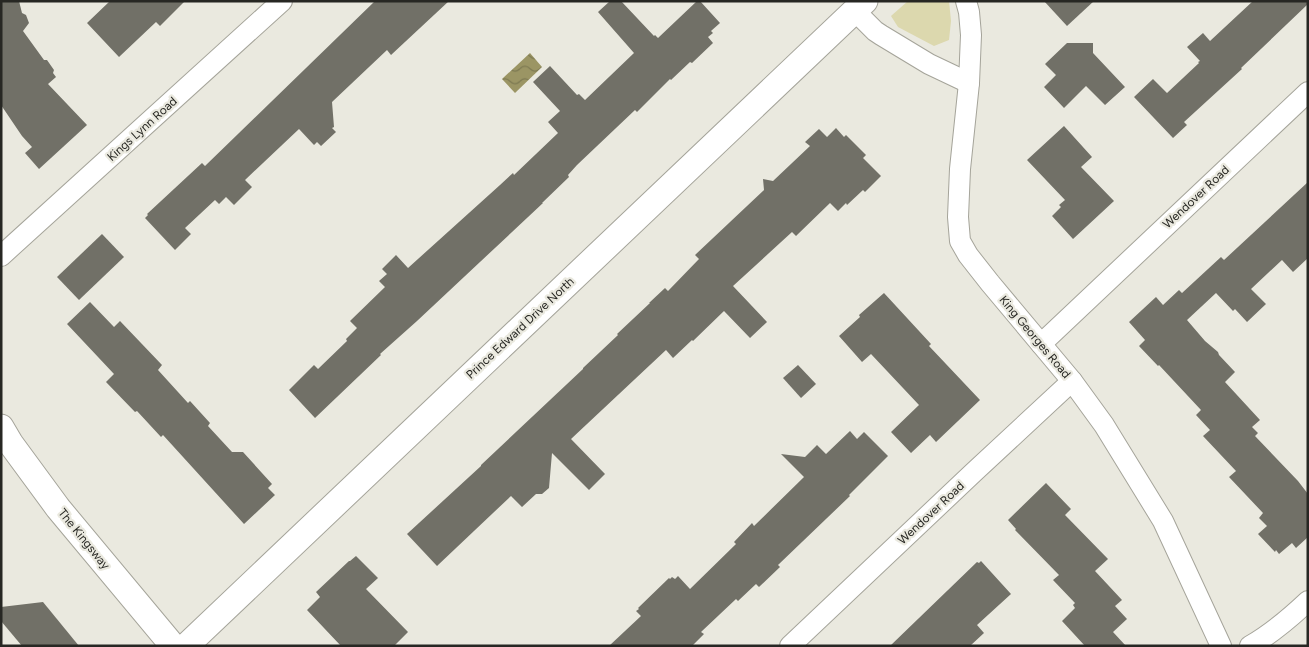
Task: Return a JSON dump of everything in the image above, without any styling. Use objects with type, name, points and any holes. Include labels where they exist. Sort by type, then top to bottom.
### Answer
[{"type":"street","name":"Kings Lynn Road","points":[[1,256],[282,1]]},
{"type":"street","name":"King Georges Road","points":[[966,1],[970,12],[971,35],[969,83],[960,169],[958,217],[960,241],[968,255],[1072,381],[1104,425],[1162,521],[1221,646]]},
{"type":"street","name":"Prince Edward Drive North","points":[[186,646],[860,6],[875,31],[929,64],[969,83]]},
{"type":"street","name":"Wendover Road","points":[[1041,344],[1308,92]]},
{"type":"street","name":"Wendover Road","points":[[790,646],[1072,381]]},
{"type":"street","name":"The Kingsway","points":[[1,427],[11,444],[58,508],[173,646]]},
{"type":"street","points":[[1250,646],[1291,618],[1308,601]]},
{"type":"shaded area","points":[[908,1],[949,1],[951,21],[949,40],[934,46],[898,27],[891,16]]},
{"type":"water","points":[[530,53],[542,67],[515,93],[502,79]]},
{"type":"building","points":[[1,1],[19,1],[22,13],[26,15],[29,23],[23,31],[44,60],[47,60],[54,70],[53,73],[56,77],[48,84],[87,125],[39,169],[25,153],[32,147],[22,136],[1,105]]},
{"type":"building","points":[[110,1],[185,1],[160,26],[156,22],[119,57],[87,23]]},
{"type":"building","points":[[375,1],[449,1],[391,55],[387,50],[332,102],[334,127],[332,128],[336,132],[321,146],[317,142],[314,145],[299,129],[245,180],[252,187],[234,205],[226,197],[219,204],[215,200],[185,228],[191,234],[175,250],[145,218],[147,214],[202,163],[205,166]]},
{"type":"building","points":[[610,1],[621,1],[658,38],[697,1],[700,1],[720,23],[711,31],[713,33],[708,37],[713,43],[692,63],[690,62],[670,79],[637,112],[635,110],[577,165],[568,175],[569,177],[543,203],[380,354],[315,418],[289,390],[314,365],[318,369],[347,341],[346,339],[357,328],[350,321],[385,287],[379,281],[387,274],[382,269],[396,255],[408,268],[513,173],[514,175],[558,133],[548,122],[560,111],[533,82],[550,66],[577,95],[579,94],[585,100],[634,53],[598,12]]},
{"type":"building","points":[[1044,1],[1094,1],[1067,26]]},
{"type":"building","points":[[1253,1],[1308,1],[1308,4],[1242,69],[1184,122],[1187,125],[1173,138],[1134,97],[1153,79],[1167,93],[1200,61],[1187,47],[1203,33],[1210,41]]},
{"type":"building","points":[[1067,43],[1093,43],[1093,53],[1125,87],[1105,105],[1086,86],[1064,108],[1044,87],[1056,75],[1045,64]]},
{"type":"building","points":[[1064,126],[1092,157],[1081,167],[1114,201],[1073,239],[1052,216],[1061,207],[1059,205],[1065,200],[1027,160]]},
{"type":"building","points":[[836,128],[866,155],[863,158],[881,176],[865,192],[863,190],[838,211],[830,203],[796,236],[792,232],[733,286],[767,322],[750,338],[724,311],[673,358],[666,350],[571,439],[605,474],[589,490],[552,453],[549,488],[542,494],[536,494],[522,507],[511,496],[437,566],[407,534],[583,369],[665,288],[668,291],[699,259],[695,255],[764,190],[763,179],[773,181],[810,146],[805,142],[819,129],[827,137]]},
{"type":"building","points":[[1308,182],[1308,258],[1293,272],[1282,260],[1251,289],[1266,304],[1247,322],[1235,309],[1233,311],[1216,293],[1187,320],[1235,372],[1225,382],[1260,420],[1252,427],[1258,433],[1255,436],[1308,494],[1308,537],[1296,548],[1292,543],[1279,554],[1258,534],[1267,526],[1259,518],[1263,513],[1229,477],[1236,471],[1203,436],[1210,430],[1196,415],[1201,410],[1139,346],[1145,340],[1129,322],[1156,297],[1163,305],[1179,290],[1182,293],[1221,257],[1224,260]]},
{"type":"building","points":[[102,234],[124,257],[79,300],[57,277]]},
{"type":"building","points":[[884,293],[931,344],[929,346],[980,400],[936,442],[930,435],[911,453],[891,432],[919,405],[871,354],[862,362],[839,336]]},
{"type":"building","points":[[90,302],[114,327],[120,321],[162,365],[158,370],[188,403],[190,401],[210,423],[208,426],[232,452],[243,452],[272,484],[268,488],[275,495],[244,524],[163,435],[161,437],[106,382],[114,374],[67,324]]},
{"type":"building","points":[[798,365],[816,384],[801,398],[783,378]]},
{"type":"building","points":[[850,431],[857,439],[864,432],[888,456],[850,496],[778,565],[780,567],[759,587],[756,584],[738,601],[736,599],[701,632],[704,634],[692,646],[609,646],[641,616],[636,611],[638,608],[669,578],[675,579],[678,576],[690,589],[736,544],[734,542],[752,523],[754,526],[804,477],[781,454],[805,457],[817,445],[826,454]]},
{"type":"building","points":[[1046,483],[1071,509],[1065,515],[1108,559],[1095,571],[1122,600],[1115,606],[1127,619],[1113,632],[1126,646],[1085,646],[1062,621],[1075,608],[1073,605],[1075,603],[1053,580],[1059,575],[1015,530],[1008,520]]},
{"type":"building","points":[[356,556],[378,578],[366,589],[408,632],[394,646],[341,646],[307,610],[320,597],[316,592]]},
{"type":"building","points":[[981,561],[1011,594],[977,625],[984,633],[970,646],[890,646],[977,562]]},
{"type":"building","points":[[43,602],[79,646],[22,646],[1,621],[1,607]]}]
